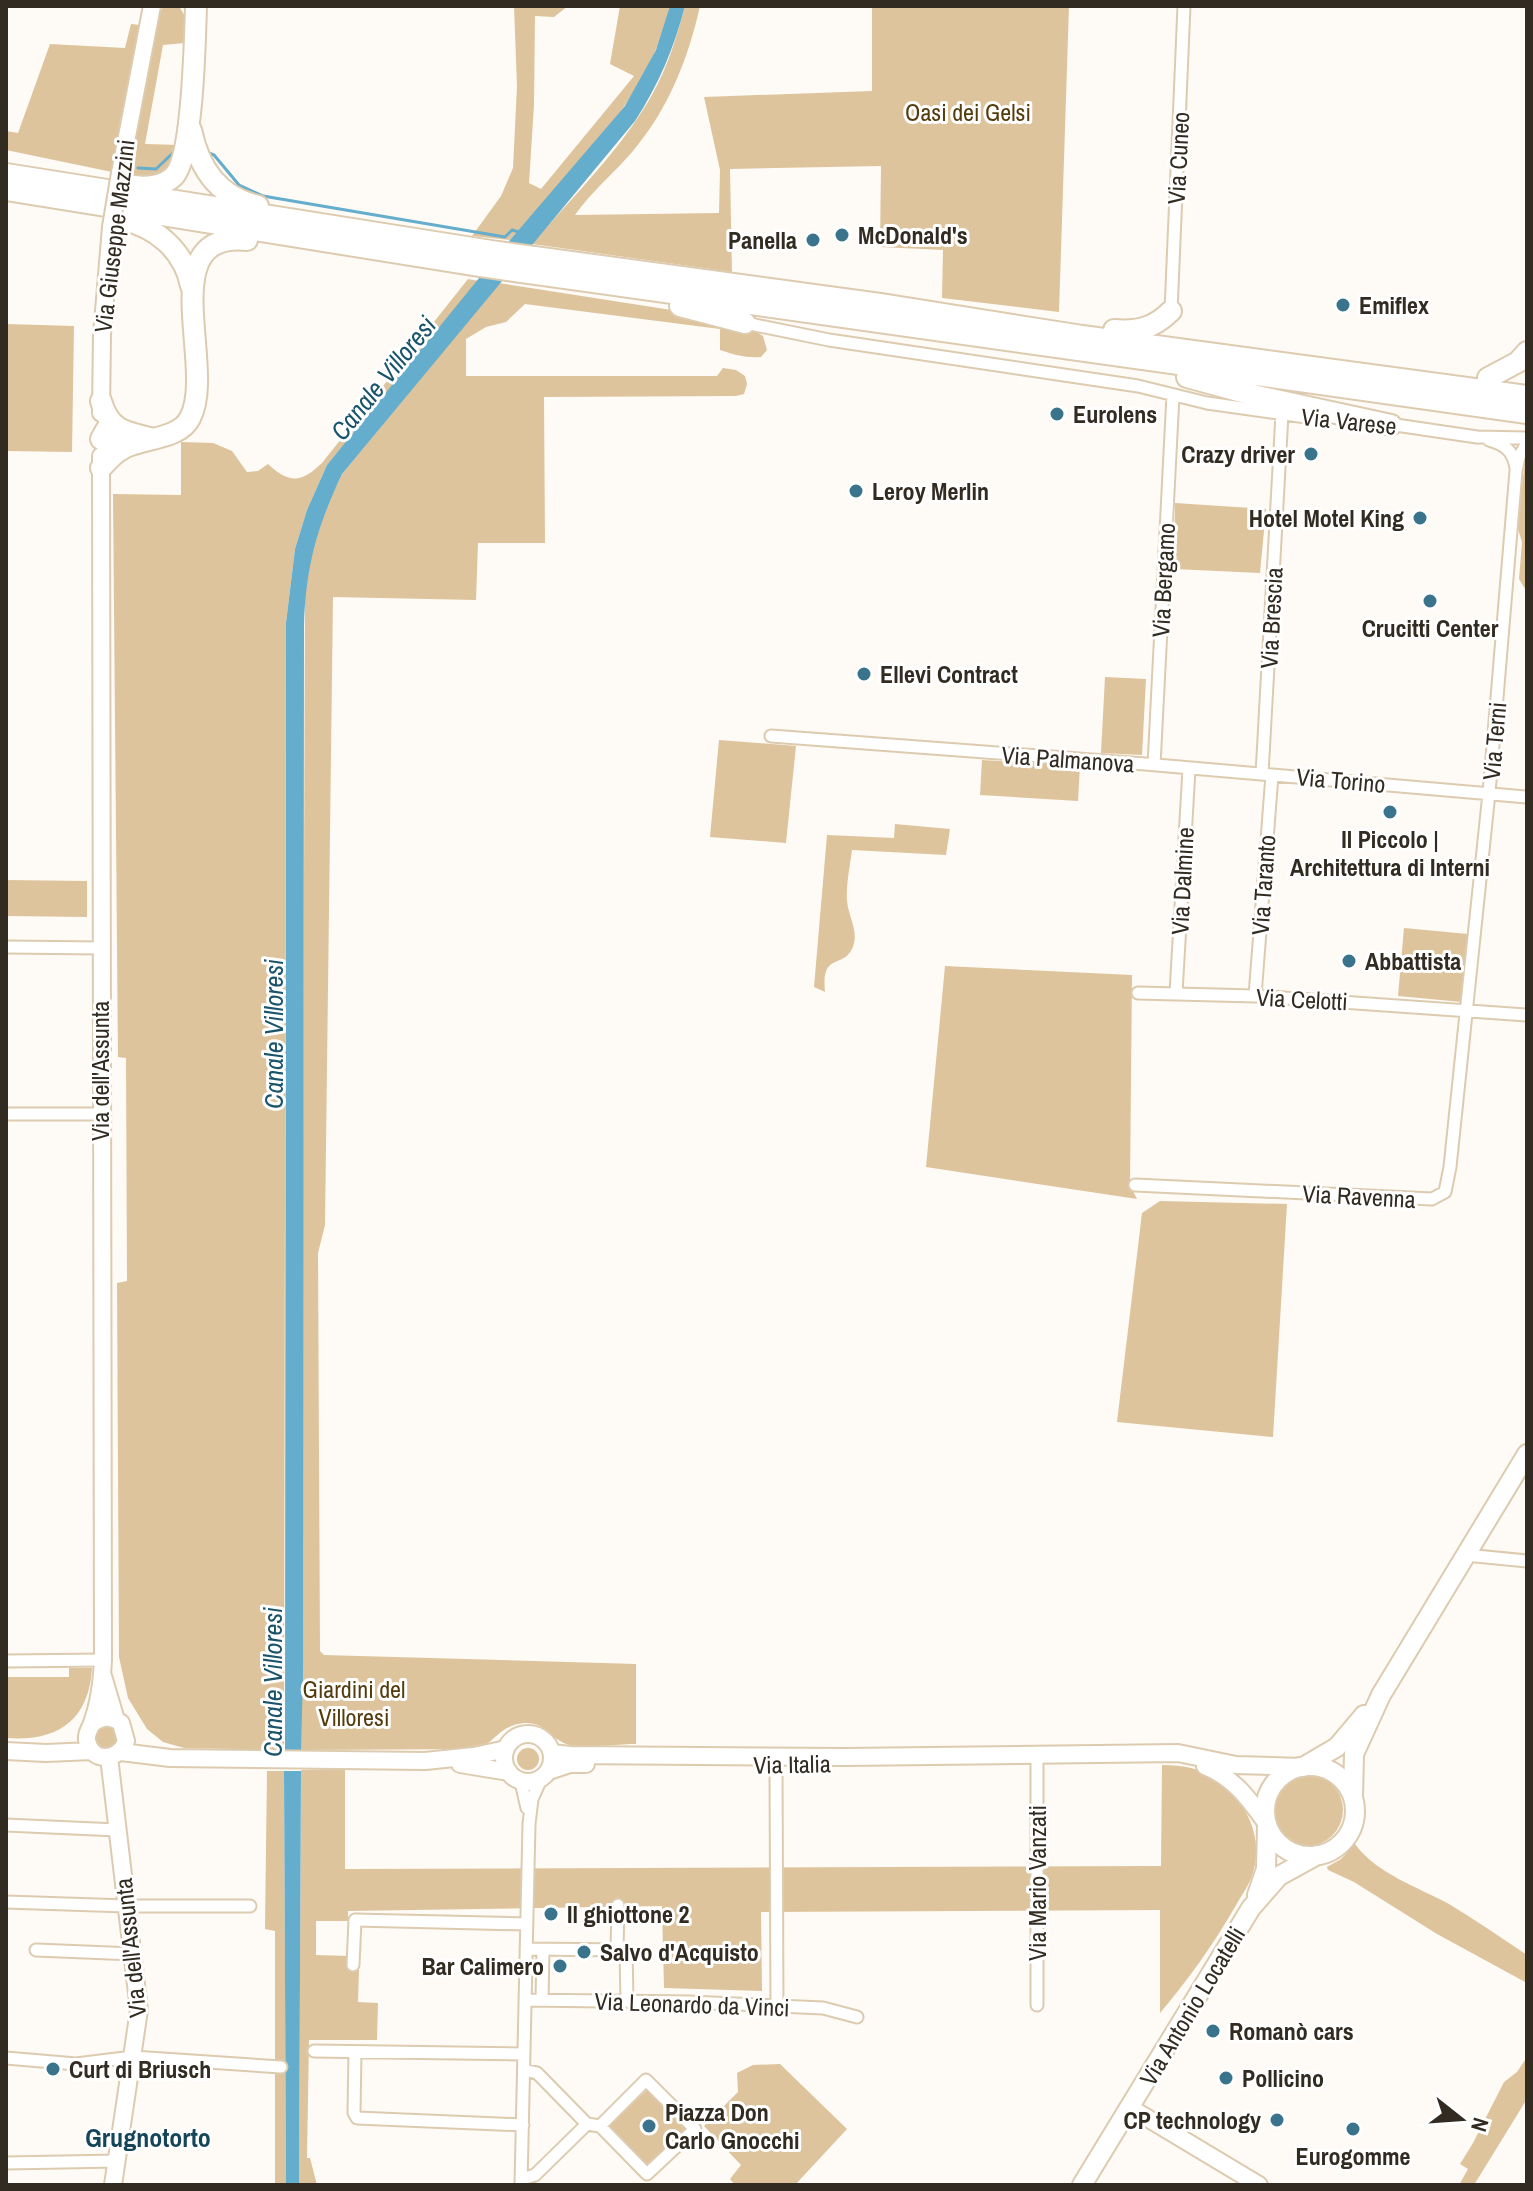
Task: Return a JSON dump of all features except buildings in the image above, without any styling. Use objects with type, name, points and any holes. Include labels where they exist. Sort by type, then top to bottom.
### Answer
[{"type":"highway","points":[[74,186],[83,178],[141,187],[168,181],[174,175],[182,163],[189,119],[194,8]]},
{"type":"highway","points":[[189,119],[199,160],[218,187],[241,201],[304,215],[316,233]]},
{"type":"highway","points":[[6,174],[316,233]]},
{"type":"highway","points":[[6,190],[530,264],[1050,347],[1391,425]]},
{"type":"highway","points":[[28,194],[76,210],[124,219],[160,236],[171,245],[185,265],[193,296]]},
{"type":"highway","points":[[114,439],[150,438],[179,430],[192,416],[196,387],[195,268],[205,250],[212,243],[229,239],[292,245],[316,233]]},
{"type":"highway","points":[[530,264],[605,267],[880,304],[1082,336],[1174,356],[1527,413]]},
{"type":"highway","points":[[530,264],[745,323]]},
{"type":"highway","points":[[1082,336],[1096,328],[1144,329],[1160,322],[1171,311]]},
{"type":"highway","points":[[1050,347],[1359,373],[1527,396]]},
{"type":"highway","points":[[1488,378],[1518,362],[1527,352]]},
{"type":"highway","points":[[1359,373],[1370,364],[1527,383]]},
{"type":"highway","points":[[101,401],[114,439],[101,468]]},
{"type":"main road","points":[[1381,1695],[1337,1747],[1288,1772],[1273,1786],[1265,1804],[1267,1824],[1274,1839],[1284,1848],[1302,1855],[1317,1855],[1334,1849],[1347,1835],[1354,1818],[1354,1754],[1381,1695],[1527,1454]]},
{"type":"main road","points":[[1303,1767],[1333,1772],[1353,1797]]},
{"type":"main road","name":"Via Antonio Locatelli","points":[[1251,1908],[1266,1869],[1267,1824]]},
{"type":"main road","name":"Via Antonio Locatelli","points":[[1082,2185],[1251,1908],[1279,1876],[1317,1855]]},
{"type":"street","name":"Via Giuseppe Mazzini","points":[[101,401],[103,312],[111,227],[152,6]]},
{"type":"street","name":"Via Cuneo","points":[[1171,311],[1184,6]]},
{"type":"street","name":"Via Varese","points":[[745,323],[829,340],[1138,386],[1282,414],[1527,440]]},
{"type":"street","name":"Via Bergamo","points":[[1154,765],[1173,395]]},
{"type":"street","name":"Via Brescia","points":[[1267,774],[1282,414]]},
{"type":"street","points":[[1477,437],[1509,448],[1516,471]]},
{"type":"street","name":"Via Terni","points":[[1466,1010],[1489,793],[1516,471],[1527,440]]},
{"type":"street","name":"Via dell'Assunta","points":[[90,1726],[102,1668],[101,468]]},
{"type":"street","name":"Via Palmanova","points":[[771,736],[1154,765]]},
{"type":"street","name":"Via Torino","points":[[1154,765],[1527,797]]},
{"type":"street","name":"Via Dalmine","points":[[1176,993],[1189,769]]},
{"type":"street","name":"Via Taranto","points":[[1255,996],[1267,774]]},
{"type":"street","points":[[6,947],[101,948]]},
{"type":"street","name":"Via Celotti","points":[[1138,993],[1255,996],[1527,1015]]},
{"type":"street","name":"Via Ravenna","points":[[1135,1185],[1432,1199],[1440,1195],[1447,1187],[1466,1010]]},
{"type":"street","points":[[6,1114],[101,1114]]},
{"type":"street","points":[[1466,1555],[1527,1561]]},
{"type":"street","points":[[6,1661],[102,1668]]},
{"type":"street","name":"Via dell'Assunta","points":[[102,1668],[116,1720]]},
{"type":"street","points":[[46,1753],[70,1744],[103,1718],[116,1720],[126,1734],[170,1758]]},
{"type":"street","points":[[90,1726],[87,1737],[92,1751],[97,1755],[435,1761],[506,1749]]},
{"type":"street","points":[[115,1755],[125,1747],[126,1734]]},
{"type":"street","points":[[529,1824],[515,1777],[504,1759],[506,1749],[515,1739],[527,1734],[540,1737],[552,1753],[532,1799],[529,1824],[522,2182],[535,2175],[587,2124]]},
{"type":"street","points":[[6,1751],[92,1751]]},
{"type":"street","name":"Via Italia","points":[[552,1753],[816,1757],[1178,1753],[1244,1766],[1303,1767]]},
{"type":"street","name":"Via Italia","points":[[995,1756],[1037,1761],[1088,1753]]},
{"type":"street","name":"Via dell'Assunta","points":[[113,2185],[139,2010],[117,1830],[115,1755]]},
{"type":"street","points":[[734,1756],[776,1764],[788,1759],[816,1757]]},
{"type":"street","points":[[435,1761],[515,1777],[545,1775]]},
{"type":"street","name":"Via Mario Vanzati","points":[[1037,1761],[1037,2005]]},
{"type":"street","name":"Via Italia","points":[[545,1775],[570,1764],[1178,1762],[1205,1766],[1223,1774],[1238,1787],[1267,1824]]},
{"type":"street","points":[[776,1764],[777,2007]]},
{"type":"street","points":[[6,1825],[117,1830]]},
{"type":"street","points":[[6,1902],[250,1906]]},
{"type":"street","points":[[617,1950],[618,1905]]},
{"type":"street","points":[[353,1965],[355,1920],[526,1924]]},
{"type":"street","points":[[526,1949],[626,1950],[627,2001]]},
{"type":"street","points":[[36,1950],[134,1954]]},
{"type":"street","points":[[542,2000],[543,1950]]},
{"type":"street","name":"Via Leonardo da Vinci","points":[[525,2000],[834,2009],[857,2017]]},
{"type":"street","points":[[314,2051],[524,2054]]},
{"type":"street","points":[[355,2052],[354,2113],[357,2118],[523,2125]]},
{"type":"street","points":[[6,2058],[76,2064],[133,2057],[281,2067]]},
{"type":"street","points":[[524,2070],[537,2073],[587,2124],[600,2126],[647,2174],[695,2129],[646,2080],[600,2126]]},
{"type":"street","points":[[1129,2107],[1259,2185]]},
{"type":"street","points":[[6,2163],[118,2161]]},
{"type":"green space","points":[[179,6],[186,18],[184,43],[163,45],[145,144],[180,145],[164,177],[128,181],[157,18],[163,7]]},
{"type":"green space","points":[[514,6],[568,6],[554,17],[535,16],[529,183],[541,189],[634,76],[610,64],[620,6],[670,6],[660,40],[645,73],[626,103],[582,160],[510,240],[472,236],[501,196],[513,168],[517,86]]},
{"type":"green space","name":"Oasi dei Gelsi","points":[[685,6],[700,6],[690,45],[667,100],[646,135],[575,215],[719,213],[720,170],[704,97],[872,91],[872,6],[1069,6],[1059,312],[942,298],[943,250],[880,247],[881,166],[730,169],[732,272],[532,244],[612,153],[641,114],[663,72]]},
{"type":"green space","points":[[131,24],[140,25],[112,172],[6,150],[6,131],[18,133],[50,44],[125,48]]},
{"type":"green space","points":[[468,279],[479,281],[327,465],[307,510],[295,549],[286,623],[284,1750],[184,1748],[163,1742],[147,1729],[128,1698],[119,1657],[117,1283],[127,1281],[126,1058],[118,1057],[113,494],[181,495],[181,442],[213,443],[232,451],[247,472],[258,471],[268,464],[289,478],[308,474],[322,463]]},
{"type":"green space","name":"Giardini del Villoresi","points":[[499,283],[697,314],[752,329],[763,336],[767,350],[761,357],[756,357],[720,350],[720,329],[525,304],[506,322],[486,327],[466,339],[466,376],[717,376],[723,368],[736,370],[745,376],[747,384],[744,394],[544,397],[545,543],[478,543],[476,600],[333,597],[325,1225],[318,1253],[320,1651],[324,1655],[636,1664],[636,1744],[566,1744],[538,1725],[524,1723],[508,1727],[477,1749],[301,1750],[305,595],[311,554],[322,516],[342,474]]},
{"type":"green space","points":[[6,324],[74,326],[72,452],[6,451]]},
{"type":"green space","points":[[1527,451],[1527,592],[1519,579],[1522,542],[1516,523]]},
{"type":"green space","points":[[1175,503],[1266,509],[1260,573],[1174,569]]},
{"type":"green space","points":[[1105,677],[1146,679],[1142,755],[1101,753]]},
{"type":"green space","points":[[719,740],[796,746],[786,843],[710,837]]},
{"type":"green space","points":[[982,760],[1080,766],[1078,801],[980,795]]},
{"type":"green space","points":[[895,824],[950,829],[946,855],[852,850],[847,894],[854,943],[848,955],[826,971],[825,992],[814,987],[827,835],[894,838]]},
{"type":"green space","points":[[6,880],[87,881],[87,917],[6,916]]},
{"type":"green space","points":[[1404,928],[1468,934],[1462,1002],[1398,996]]},
{"type":"green space","points":[[945,966],[1132,975],[1130,1185],[1137,1199],[926,1167]]},
{"type":"green space","points":[[1160,1201],[1287,1204],[1273,1437],[1117,1422],[1142,1213]]},
{"type":"green space","points":[[69,1668],[92,1668],[90,1686],[77,1714],[55,1732],[6,1738],[6,1677],[69,1677]]},
{"type":"green space","points":[[107,1726],[115,1729],[118,1737],[115,1745],[107,1748],[99,1745],[96,1737],[99,1729]]},
{"type":"green space","points":[[528,1748],[536,1751],[539,1759],[536,1767],[528,1770],[520,1767],[517,1759],[520,1751]]},
{"type":"green space","points":[[1162,1765],[1201,1771],[1226,1786],[1249,1819],[1255,1839],[1256,1859],[1251,1879],[1227,1921],[1160,2013],[1160,1910],[761,1912],[762,1991],[664,1988],[662,1906],[348,1911],[348,1921],[316,1921],[316,1955],[348,1956],[348,1969],[359,1970],[358,2002],[378,2003],[377,2040],[309,2040],[307,2158],[310,2158],[317,2185],[299,2185],[301,1770],[345,1769],[345,1869],[1161,1866]]},
{"type":"green space","points":[[267,1771],[284,1771],[286,2185],[275,2185],[275,1931],[265,1929]]},
{"type":"green space","points":[[1314,1774],[1333,1784],[1341,1796],[1341,1824],[1333,1836],[1321,1844],[1300,1846],[1281,1836],[1273,1824],[1271,1803],[1281,1784],[1293,1776]]},
{"type":"green space","points":[[1355,1844],[1386,1872],[1449,1904],[1527,1955],[1527,1983],[1437,1934],[1354,1882],[1328,1870],[1327,1867],[1341,1859]]},
{"type":"green space","points":[[1527,2057],[1527,2099],[1474,2185],[1459,2185],[1468,2169],[1460,2164],[1504,2082],[1517,2072]]},
{"type":"green space","points":[[780,2064],[847,2129],[795,2185],[735,2185],[730,2179],[741,2165],[704,2126],[738,2092],[737,2073],[753,2065]]},
{"type":"green space","points":[[649,2088],[687,2128],[648,2165],[609,2126]]},
{"type":"water","points":[[670,6],[685,6],[665,65],[635,121],[342,474],[320,529],[310,565],[304,625],[303,1675],[301,1750],[285,1750],[286,623],[295,549],[307,510],[327,465],[510,240],[625,106],[656,50]]},
{"type":"water","points":[[284,1771],[301,1771],[299,2185],[286,2185]]},
{"type":"waterway","points":[[138,168],[156,169],[176,150]]},
{"type":"waterway","points":[[206,152],[214,155],[239,185],[263,196],[505,237],[512,230],[519,232]]},
{"type":"place","name":"McDonald's","points":[[842,235]]},
{"type":"place","name":"Panella","points":[[813,240]]},
{"type":"place","name":"Emiflex","points":[[1343,305]]},
{"type":"place","name":"Eurolens","points":[[1057,414]]},
{"type":"place","name":"Crazy driver","points":[[1311,454]]},
{"type":"place","name":"Leroy Merlin","points":[[856,491]]},
{"type":"place","name":"Hotel Motel King","points":[[1420,518]]},
{"type":"place","name":"Crucitti Center","points":[[1430,601]]},
{"type":"place","name":"Ellevi Contract","points":[[864,674]]},
{"type":"place","name":"Il Piccolo | Architettura di Interni","points":[[1390,812]]},
{"type":"place","name":"Abbattista","points":[[1349,961]]},
{"type":"place","name":"Il ghiottone 2","points":[[551,1914]]},
{"type":"place","name":"Salvo d'Acquisto","points":[[584,1952]]},
{"type":"place","name":"Bar Calimero","points":[[560,1966]]},
{"type":"place","name":"Romanò cars","points":[[1213,2031]]},
{"type":"place","name":"Curt di Briusch","points":[[53,2069]]},
{"type":"place","name":"Pollicino","points":[[1226,2078]]},
{"type":"place","name":"CP technology","points":[[1277,2120]]},
{"type":"place","name":"Piazza Don Carlo Gnocchi","points":[[649,2126]]},
{"type":"place","name":"Eurogomme","points":[[1353,2129]]},
{"type":"district","name":"Grugnotorto","points":[[148,2137]]},
{"type":"water label","name":"Canale Villoresi","points":[[383,378]]},
{"type":"water label","name":"Canale Villoresi","points":[[273,1034]]},
{"type":"water label","name":"Canale Villoresi","points":[[272,1682]]}]
